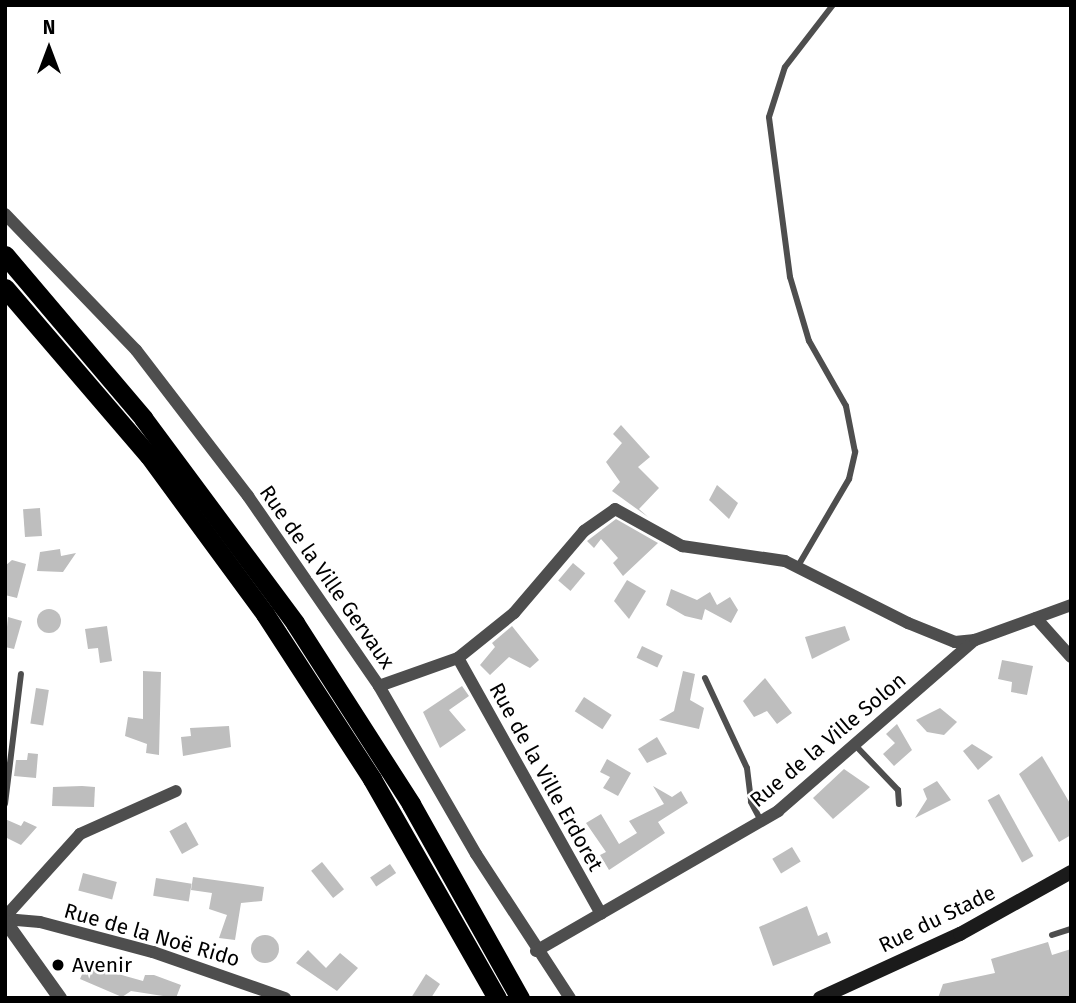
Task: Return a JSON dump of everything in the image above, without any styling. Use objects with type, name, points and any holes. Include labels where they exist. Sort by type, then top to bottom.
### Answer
[{"type":"highway","points":[[5,255],[143,418],[295,623],[404,793],[520,998]]},
{"type":"highway","points":[[5,288],[149,456],[265,614],[372,779],[497,998]]},
{"type":"main road","name":"Rue du Stade","points":[[820,998],[960,933],[1071,872]]},
{"type":"street","name":"Rue de la Ville Gervaux","points":[[5,214],[136,350],[248,496],[379,686],[536,951],[570,998]]},
{"type":"street","points":[[379,686],[458,658],[514,614],[584,531],[615,509],[682,546],[726,549],[797,568],[955,642],[975,640]]},
{"type":"street","name":"Rue de la Ville Solon","points":[[536,951],[761,821],[855,745],[975,640],[1071,605]]},
{"type":"street","points":[[1036,618],[1071,657]]},
{"type":"street","name":"Rue de la Ville Erdoret","points":[[458,658],[601,914]]},
{"type":"street","points":[[60,998],[5,919],[80,834],[176,791]]},
{"type":"street","name":"Rue de la Noë Rido","points":[[5,919],[40,922],[153,953],[285,998]]},
{"type":"lane","points":[[797,568],[849,479],[855,452],[846,406],[809,341],[790,277],[769,117],[785,66],[833,5]]},
{"type":"lane","points":[[5,804],[22,674]]},
{"type":"lane","points":[[705,678],[747,768],[751,802],[761,821]]},
{"type":"lane","points":[[855,745],[898,790],[900,804]]},
{"type":"lane","points":[[1052,935],[1071,929]]},
{"type":"building","points":[[621,425],[650,457],[638,467],[659,488],[639,509],[648,517],[612,491],[620,482],[606,462],[622,443],[613,434]]},
{"type":"building","points":[[717,485],[738,503],[729,519],[709,500]]},
{"type":"building","points":[[40,508],[42,536],[25,537],[23,509]]},
{"type":"building","points":[[616,519],[658,543],[623,576],[613,563],[618,558],[601,539],[594,548],[587,541]]},
{"type":"building","points":[[60,549],[61,556],[76,553],[63,572],[37,571],[40,552]]},
{"type":"building","points":[[12,560],[26,564],[17,598],[5,595],[5,566]]},
{"type":"building","points":[[573,563],[585,573],[570,591],[558,581]]},
{"type":"building","points":[[627,580],[646,591],[629,619],[614,601]]},
{"type":"building","points":[[671,589],[697,600],[710,592],[717,605],[730,597],[738,610],[731,623],[705,609],[702,620],[685,616],[666,605]]},
{"type":"building","points":[[49,609],[57,613],[61,621],[57,629],[49,633],[41,629],[37,621],[41,613]]},
{"type":"building","points":[[8,617],[22,621],[14,649],[5,647]]},
{"type":"building","points":[[107,626],[112,661],[100,663],[98,648],[88,649],[85,629]]},
{"type":"building","points":[[512,626],[539,660],[530,668],[509,657],[490,675],[480,665],[495,647],[492,643]]},
{"type":"building","points":[[845,626],[850,640],[812,659],[805,637]]},
{"type":"building","points":[[642,646],[663,656],[657,668],[637,658]]},
{"type":"building","points":[[1002,660],[1033,666],[1027,695],[1011,692],[1012,682],[998,679]]},
{"type":"building","points":[[143,671],[161,672],[159,755],[146,753],[147,744],[125,736],[128,717],[143,719]]},
{"type":"building","points":[[683,671],[695,674],[690,700],[704,708],[699,729],[659,720],[674,711]]},
{"type":"building","points":[[765,678],[792,713],[777,724],[767,711],[754,717],[743,701]]},
{"type":"building","points":[[462,686],[469,696],[449,710],[466,730],[440,748],[423,712]]},
{"type":"building","points":[[36,688],[49,690],[43,726],[30,724]]},
{"type":"building","points":[[584,697],[612,715],[602,729],[575,711]]},
{"type":"building","points":[[940,708],[957,722],[944,735],[927,732],[916,720]]},
{"type":"building","points":[[897,724],[912,750],[894,766],[883,754],[895,743],[886,734]]},
{"type":"building","points":[[229,726],[231,747],[183,756],[181,737],[191,736],[190,728]]},
{"type":"building","points":[[657,737],[667,754],[647,763],[638,749]]},
{"type":"building","points":[[972,744],[993,757],[978,770],[963,751]]},
{"type":"building","points":[[28,753],[38,754],[36,778],[14,776],[16,760],[27,760]]},
{"type":"building","points":[[1042,756],[1071,805],[1071,835],[1059,842],[1019,774]]},
{"type":"building","points":[[607,759],[631,773],[618,796],[603,788],[610,777],[600,772]]},
{"type":"building","points":[[844,769],[870,787],[833,819],[813,798]]},
{"type":"building","points":[[937,781],[951,800],[915,818],[927,799],[923,789]]},
{"type":"building","points":[[653,786],[672,797],[681,791],[688,803],[658,822],[665,833],[609,870],[600,855],[606,852],[586,823],[601,814],[619,844],[637,833],[629,821],[664,804]]},
{"type":"building","points":[[53,787],[95,787],[94,807],[52,806]]},
{"type":"building","points":[[999,794],[1033,856],[1022,862],[988,800]]},
{"type":"building","points":[[5,819],[21,826],[24,821],[37,827],[21,845],[5,837]]},
{"type":"building","points":[[186,822],[199,845],[182,854],[169,831]]},
{"type":"building","points":[[792,847],[801,862],[781,873],[772,859]]},
{"type":"building","points":[[322,862],[344,889],[333,898],[311,871]]},
{"type":"building","points":[[390,864],[396,873],[376,887],[370,877]]},
{"type":"building","points":[[83,873],[117,882],[112,899],[78,890]]},
{"type":"building","points":[[193,877],[264,887],[262,901],[241,903],[235,940],[219,938],[227,915],[209,909],[212,893],[191,890]]},
{"type":"building","points":[[156,878],[192,884],[189,901],[153,896]]},
{"type":"building","points":[[807,906],[818,936],[827,932],[831,943],[773,966],[759,927]]},
{"type":"building","points":[[265,935],[275,939],[279,949],[275,959],[265,963],[255,959],[251,949],[255,939]]},
{"type":"building","points":[[1048,942],[1052,955],[1071,949],[1071,998],[938,998],[943,984],[995,973],[991,959]]},
{"type":"building","points":[[308,950],[326,968],[340,953],[358,968],[337,991],[296,963]]},
{"type":"building","points":[[86,965],[143,981],[145,975],[154,975],[181,985],[176,998],[131,991],[122,997],[80,979]]},
{"type":"building","points":[[426,974],[440,984],[431,998],[411,998]]},
{"type":"place","name":"Avenir","points":[[58,965]]}]
